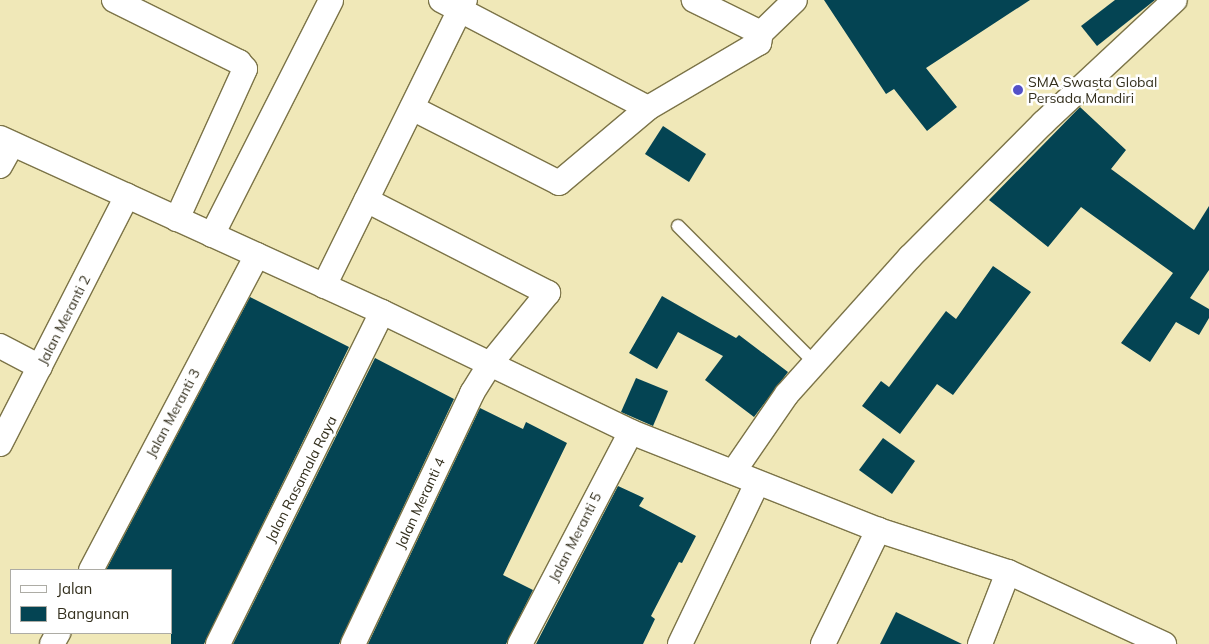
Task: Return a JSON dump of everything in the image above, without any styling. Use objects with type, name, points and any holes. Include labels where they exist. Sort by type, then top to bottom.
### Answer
[{"type":"street","points":[[114,0],[239,62],[245,69],[177,219]]},
{"type":"street","points":[[212,235],[331,0]]},
{"type":"street","points":[[694,0],[760,33]]},
{"type":"street","points":[[412,108],[559,184],[648,108],[759,43],[760,33],[795,0]]},
{"type":"street","points":[[734,471],[777,408],[814,362],[910,257],[1043,123],[1175,0]]},
{"type":"street","points":[[324,286],[412,108],[456,3],[648,108]]},
{"type":"street","points":[[0,166],[6,141],[382,312],[631,432],[734,471],[757,483],[878,530],[1008,572],[1164,644]]},
{"type":"street","name":"Jalan Meranti 2","points":[[0,444],[127,196]]},
{"type":"street","name":"Jalan Meranti 4","points":[[353,644],[472,394],[490,364],[548,293],[366,200]]},
{"type":"street","name":"Jalan Meranti 3","points":[[92,569],[257,255]]},
{"type":"street","name":"Jalan Rasamala Raya","points":[[218,644],[382,312]]},
{"type":"street","points":[[0,346],[40,367]]},
{"type":"street","name":"Jalan Meranti 5","points":[[520,644],[631,432]]},
{"type":"street","points":[[680,644],[757,483]]},
{"type":"street","points":[[823,644],[878,530]]},
{"type":"street","points":[[980,644],[1008,572]]},
{"type":"lane","points":[[678,226],[814,362]]},
{"type":"building","points":[[824,0],[1030,0],[926,68],[957,107],[927,131],[894,89],[886,94]]},
{"type":"building","points":[[1115,0],[1155,0],[1097,46],[1081,26]]},
{"type":"building","points":[[1080,107],[1126,150],[1111,169],[1194,230],[1209,206],[1209,270],[1190,298],[1209,309],[1209,318],[1199,335],[1176,322],[1150,362],[1121,343],[1173,273],[1081,207],[1048,247],[989,200]]},
{"type":"building","points":[[663,126],[706,154],[689,182],[645,154]]},
{"type":"building","points":[[993,266],[1031,292],[953,395],[937,384],[900,434],[862,406],[881,381],[889,387],[946,311],[956,319]]},
{"type":"building","points":[[662,296],[736,338],[739,335],[788,372],[754,417],[705,380],[723,356],[678,332],[657,369],[629,353]]},
{"type":"building","points":[[250,297],[349,347],[204,644],[171,644],[172,569],[107,569]]},
{"type":"building","points":[[375,358],[454,399],[339,644],[233,644]]},
{"type":"building","points":[[636,378],[668,391],[653,426],[621,412]]},
{"type":"building","points":[[480,408],[523,429],[526,422],[567,443],[503,575],[533,590],[506,644],[368,644]]},
{"type":"building","points":[[883,438],[915,461],[892,494],[859,470]]},
{"type":"building","points":[[618,486],[644,498],[639,506],[696,536],[682,563],[679,562],[651,616],[655,619],[643,644],[536,644]]},
{"type":"building","points":[[896,612],[962,644],[880,644]]},
{"type":"place","name":"SMA Swasta Global Persada Mandiri","points":[[1018,90]]}]
